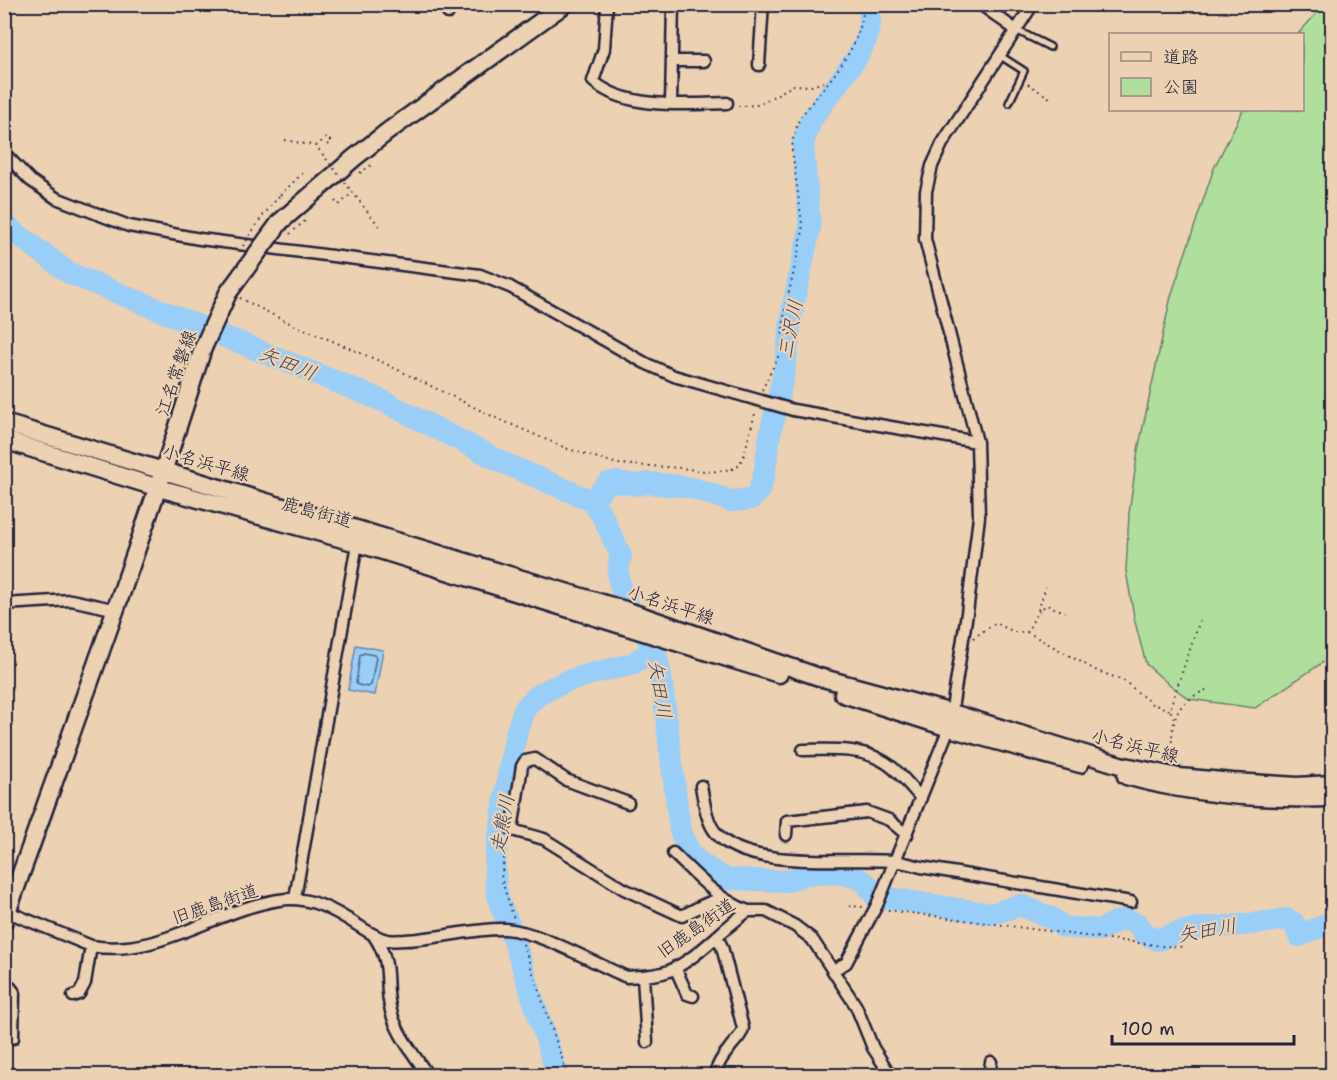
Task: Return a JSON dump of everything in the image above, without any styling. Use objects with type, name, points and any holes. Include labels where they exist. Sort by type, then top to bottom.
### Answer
[{"type":"main road","name":"江名常磐線","points":[[8,911],[165,472],[203,348],[228,293],[280,222],[354,158],[565,4]]},
{"type":"main road","name":"小名浜平線","points":[[4,423],[165,472],[359,536]]},
{"type":"main road","name":"鹿島街道","points":[[4,440],[159,488],[359,536],[622,617]]},
{"type":"main road","name":"小名浜平線","points":[[622,617],[1159,786],[1281,800],[1332,798]]},
{"type":"main road","name":"小名浜平線","points":[[951,721],[1120,765],[1169,775],[1297,786],[1332,784]]},
{"type":"street","points":[[607,4],[604,49],[593,81],[602,89],[620,97],[671,104],[727,103]]},
{"type":"street","points":[[671,104],[673,4]]},
{"type":"street","points":[[759,65],[763,4]]},
{"type":"street","points":[[980,4],[1016,30]]},
{"type":"street","points":[[833,970],[846,963],[877,907],[951,721],[979,517],[977,442],[925,238],[926,190],[932,166],[942,144],[1033,4]]},
{"type":"street","points":[[672,61],[704,61]]},
{"type":"street","points":[[4,153],[30,180],[56,198],[129,226],[200,239],[480,274],[510,287],[666,373],[793,410],[977,442]]},
{"type":"street","points":[[295,898],[359,536]]},
{"type":"street","points":[[4,604],[71,600],[117,610]]},
{"type":"street","points":[[803,750],[852,751],[881,760],[897,771],[921,798]]},
{"type":"street","points":[[628,803],[566,780],[535,759],[525,761],[522,766],[512,830],[544,839],[624,889],[682,916],[705,904],[725,899]]},
{"type":"street","points":[[701,786],[708,819],[715,832],[722,839],[747,852],[770,858],[921,867],[1131,902]]},
{"type":"street","points":[[786,835],[787,821],[867,812],[889,820],[907,835]]},
{"type":"street","points":[[673,853],[716,894],[748,910]]},
{"type":"street","points":[[4,884],[8,911]]},
{"type":"street","name":"旧鹿島街道","points":[[8,911],[91,946],[104,948],[141,946],[168,938],[252,905],[295,898],[325,906],[374,935],[388,940],[420,939],[503,929],[517,931],[538,937],[627,977],[670,970],[748,910],[766,911],[795,926],[812,939],[856,1006],[873,1048],[890,1075]]},
{"type":"street","points":[[374,935],[386,958],[390,1010],[395,1024],[428,1076]]},
{"type":"street","points":[[714,1076],[719,1063],[730,1046],[741,1035],[743,1028],[722,947],[717,936]]},
{"type":"street","points":[[73,996],[79,994],[85,983],[91,946]]},
{"type":"street","points":[[675,967],[687,994],[693,996]]},
{"type":"street","points":[[643,976],[647,1042]]},
{"type":"street","points":[[4,985],[15,992],[13,1038]]},
{"type":"street","points":[[989,1076],[991,1062]]},
{"type":"lane","points":[[1016,30],[1050,47]]},
{"type":"lane","points":[[999,56],[1024,71],[1009,103]]},
{"type":"path","points":[[525,4],[526,19]]},
{"type":"path","points":[[228,293],[568,449],[618,464],[711,472],[732,469],[738,466],[743,458],[758,399],[781,351],[785,310],[803,231],[792,150],[795,128],[804,112],[853,48],[863,18],[864,4]]},
{"type":"path","points":[[1020,80],[1053,100]]},
{"type":"path","points":[[727,103],[736,106],[758,105],[794,85],[811,86],[828,83]]},
{"type":"path","points":[[316,146],[327,137],[331,142],[324,147]]},
{"type":"path","points":[[285,140],[316,146],[379,226]]},
{"type":"path","points":[[280,195],[305,171]]},
{"type":"path","points":[[335,201],[339,205],[352,193]]},
{"type":"path","points":[[1027,632],[1037,613],[1046,587]]},
{"type":"path","points":[[1037,613],[1046,605],[1065,612]]},
{"type":"path","points":[[1174,718],[1170,710],[1201,617]]},
{"type":"path","points":[[963,641],[970,640],[996,623],[1014,632],[1027,632],[1097,671],[1123,680],[1152,704],[1170,710]]},
{"type":"path","points":[[1169,775],[1174,718],[1179,709],[1195,695],[1208,689]]},
{"type":"path","points":[[512,830],[508,836],[501,878],[508,905],[568,1076]]},
{"type":"path","points":[[849,906],[877,907],[1162,946],[1185,947]]},
{"type":"green space","points":[[1324,5],[1332,5],[1332,656],[1255,708],[1189,699],[1146,664],[1135,622],[1126,571],[1129,513],[1138,450],[1171,296],[1214,168],[1242,111],[1304,111],[1304,33],[1299,33]]},
{"type":"water","points":[[356,645],[383,650],[375,695],[348,690]]},
{"type":"waterway","name":"三沢川","points":[[592,501],[608,483],[618,482],[692,488],[731,501],[751,499],[758,493],[764,475],[770,435],[784,373],[794,301],[810,228],[803,144],[811,120],[856,59],[866,40],[870,21],[870,4]]},
{"type":"waterway","name":"矢田川","points":[[4,224],[69,273],[383,401],[504,463],[592,501],[603,517],[621,556],[618,568],[619,581],[628,606],[657,658],[680,830],[689,851],[700,863],[726,879],[788,881],[807,874],[839,873],[858,878],[866,883],[875,896],[992,914],[1020,905],[1053,919],[1063,927],[1101,930],[1115,922],[1127,920],[1138,924],[1144,934],[1158,940],[1193,929],[1286,919],[1294,923],[1299,936],[1332,922]]},
{"type":"waterway","name":"走熊川","points":[[558,1076],[496,887],[496,856],[514,745],[527,706],[547,690],[575,679],[632,664],[641,658],[656,655]]}]
